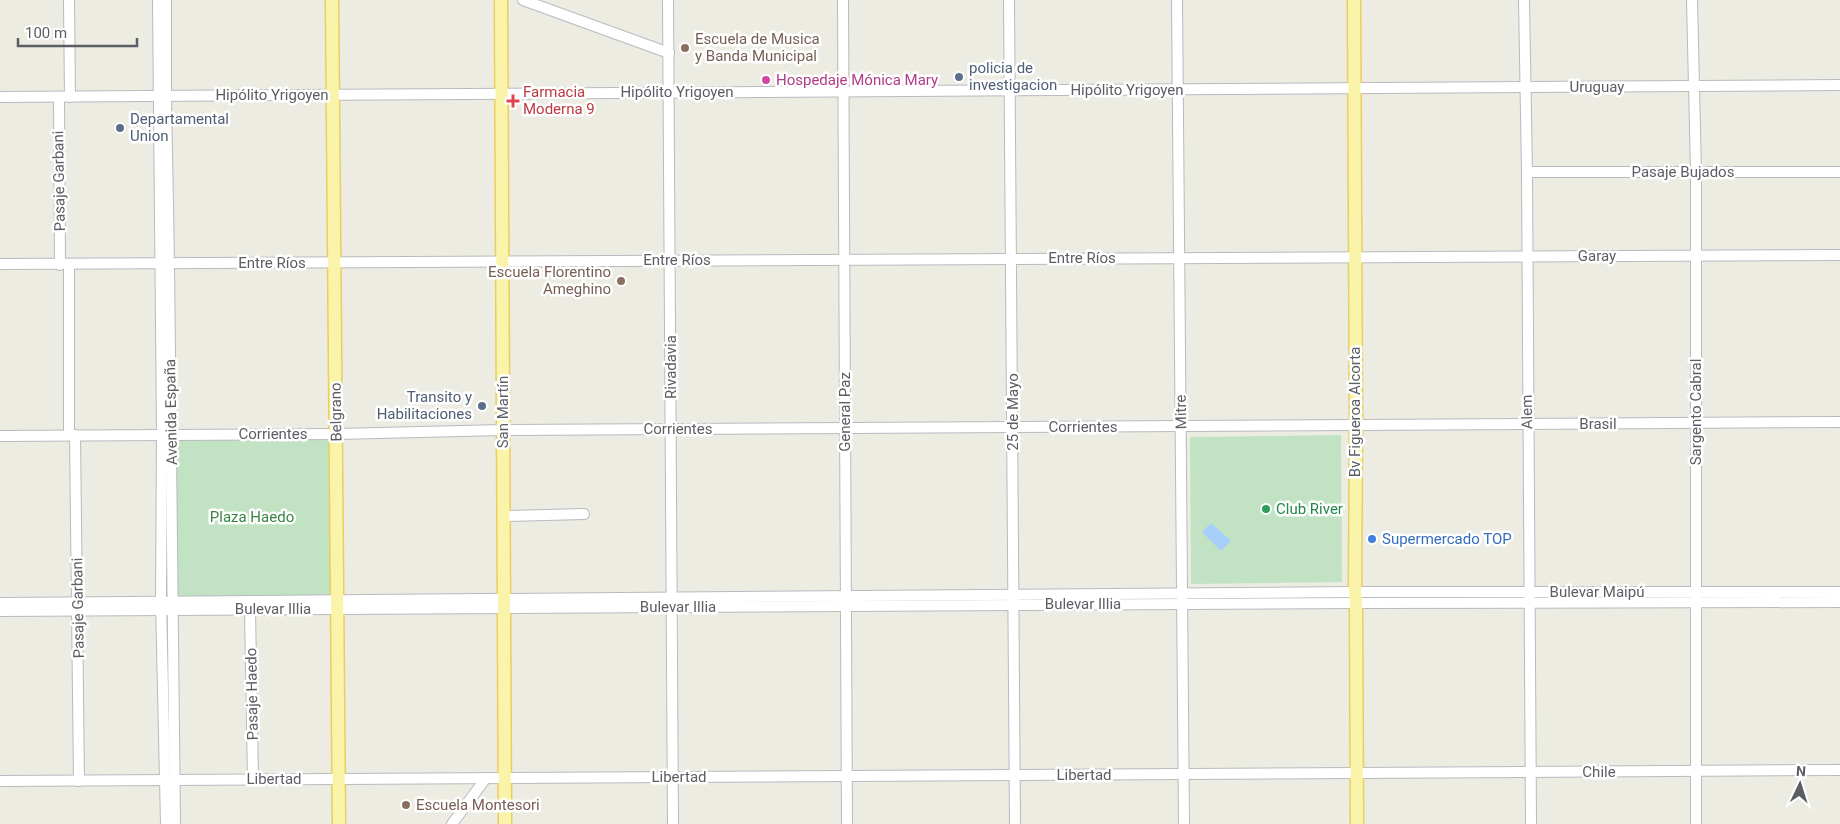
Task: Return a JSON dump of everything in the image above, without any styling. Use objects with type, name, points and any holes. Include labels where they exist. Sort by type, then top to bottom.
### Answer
[{"type":"main road","name":"Belgrano","points":[[332,0],[339,824]]},
{"type":"main road","name":"San Martín","points":[[501,0],[505,824]]},
{"type":"main road","name":"Bv Figueroa Alcorta","points":[[1354,0],[1358,824]]},
{"type":"street","points":[[69,0],[70,96]]},
{"type":"street","name":"Avenida España","points":[[158,0],[165,263],[166,605],[170,779],[175,824]]},
{"type":"street","name":"Avenida España","points":[[162,96],[166,0]]},
{"type":"street","points":[[523,0],[669,53]]},
{"type":"street","name":"Rivadavia","points":[[668,0],[673,824]]},
{"type":"street","name":"General Paz","points":[[843,0],[847,824]]},
{"type":"street","name":"25 de Mayo","points":[[1009,0],[1015,824]]},
{"type":"street","name":"Mitre","points":[[1177,0],[1184,824]]},
{"type":"street","name":"Alem","points":[[1524,0],[1524,87],[1527,172],[1526,256],[1531,824]]},
{"type":"street","name":"Sargento Cabral","points":[[1692,0],[1696,172],[1696,824]]},
{"type":"street","name":"Uruguay","points":[[1354,88],[1840,85]]},
{"type":"street","name":"Hipólito Yrigoyen","points":[[0,97],[1354,88]]},
{"type":"street","name":"Pasaje Garbani","points":[[58,96],[78,607],[79,781]]},
{"type":"street","name":"Pasaje Bujados","points":[[1527,172],[1840,172]]},
{"type":"street","name":"Garay","points":[[1354,257],[1840,255]]},
{"type":"street","name":"Entre Ríos","points":[[0,264],[1354,257]]},
{"type":"street","name":"Brasil","points":[[1356,425],[1840,422]]},
{"type":"street","name":"Corrientes","points":[[0,436],[337,434],[503,430],[1356,425]]},
{"type":"street","points":[[504,516],[584,514]]},
{"type":"street","name":"Bulevar Maipú","points":[[1356,597],[1696,597],[1840,592]]},
{"type":"street","name":"Bulevar Illia","points":[[0,611],[166,605],[1356,597]]},
{"type":"street","name":"Bulevar Maipú","points":[[1696,597],[1840,602]]},
{"type":"street","name":"Bulevar Illia","points":[[0,603],[78,607]]},
{"type":"street","name":"Bulevar Illia","points":[[166,605],[250,610],[337,605]]},
{"type":"street","name":"Pasaje Haedo","points":[[250,610],[253,779]]},
{"type":"street","name":"Chile","points":[[1357,773],[1840,770]]},
{"type":"street","name":"Libertad","points":[[0,781],[1357,773]]},
{"type":"street","points":[[452,824],[486,778]]},
{"type":"street","name":"Avenida España","points":[[166,824],[170,779]]},
{"type":"green space","name":"Plaza Haedo","points":[[329,435],[332,597],[175,599],[173,436]]},
{"type":"green space","name":"Club River","points":[[1341,435],[1342,582],[1191,584],[1190,437]]},
{"type":"water","points":[[1211,523],[1231,541],[1221,551],[1202,532]]},
{"type":"place","name":"Escuela de Musica y Banda Municipal","points":[[685,48]]},
{"type":"place","name":"policia de investigacion","points":[[959,77]]},
{"type":"place","name":"Hospedaje Mónica Mary","points":[[766,80]]},
{"type":"place","name":"Farmacia Moderna 9","points":[[513,101]]},
{"type":"place","name":"Departamental Union","points":[[120,128]]},
{"type":"place","name":"Escuela Florentino Ameghino","points":[[621,281]]},
{"type":"place","name":"Transito y Habilitaciones","points":[[482,406]]},
{"type":"place","name":"Club River","points":[[1266,509]]},
{"type":"place","name":"Supermercado TOP","points":[[1372,539]]},
{"type":"place","name":"Escuela Montesori","points":[[406,805]]}]
